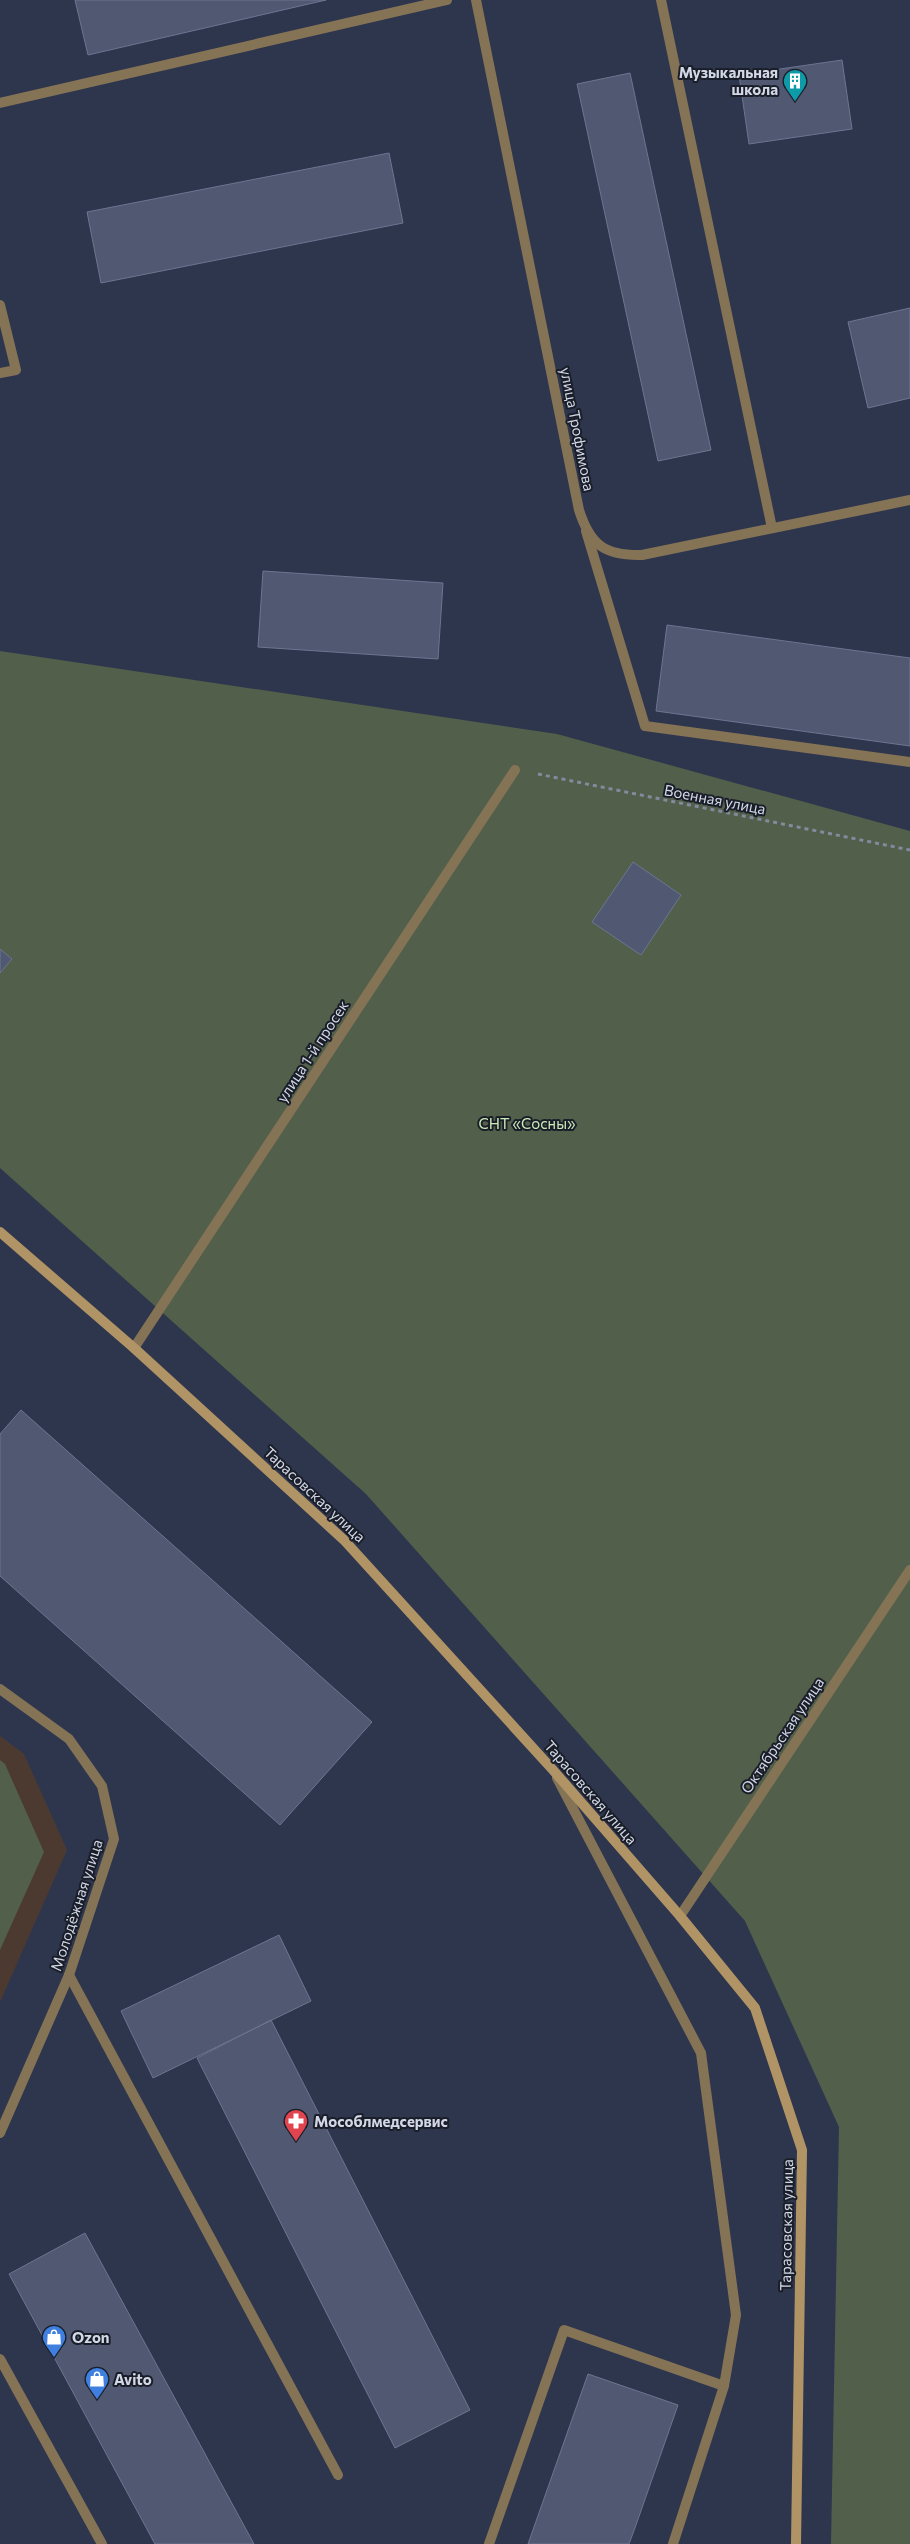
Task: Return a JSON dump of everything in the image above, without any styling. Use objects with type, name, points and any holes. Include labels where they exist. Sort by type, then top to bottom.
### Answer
[{"type":"street","points":[[0,103],[447,0]]},
{"type":"street","name":"улица Трофимова","points":[[476,0],[575,491],[645,726],[910,762]]},
{"type":"street","points":[[662,0],[772,528]]},
{"type":"street","points":[[0,305],[16,370],[0,373]]},
{"type":"street","points":[[586,531],[600,546],[621,556],[642,554],[910,500]]},
{"type":"street","name":"улица 1-й просек","points":[[134,1348],[515,770]]},
{"type":"street","name":"Тарасовская улица","points":[[0,1232],[134,1348],[344,1540],[553,1770],[680,1916],[755,2008],[802,2150],[796,2544]]},
{"type":"street","name":"Октябрьская улица","points":[[680,1916],[910,1570]]},
{"type":"street","name":"Молодёжная улица","points":[[0,1689],[69,1739],[102,1786],[114,1839],[69,1975],[0,2133]]},
{"type":"street","points":[[553,1770],[701,2053],[736,2315],[724,2386],[674,2544]]},
{"type":"street","points":[[69,1975],[338,2475]]},
{"type":"street","points":[[489,2544],[564,2330],[724,2386]]},
{"type":"street","points":[[0,2358],[102,2544]]},
{"type":"path","name":"Военная улица","points":[[515,770],[910,850]]},
{"type":"shaded area","points":[[0,1736],[24,1754],[67,1850],[0,2002]]},
{"type":"green space","name":"СНТ «Сосны»","points":[[0,651],[557,734],[910,831],[910,2544],[831,2544],[839,2127],[745,1921],[366,1494],[0,1168]]},
{"type":"green space","points":[[0,1760],[5,1764],[44,1852],[0,1950]]},
{"type":"building","points":[[75,0],[326,0],[88,55]]},
{"type":"building","name":"Музыкальная школа","points":[[842,60],[852,129],[749,144],[739,75]]},
{"type":"building","points":[[630,73],[711,450],[658,461],[577,84]]},
{"type":"building","points":[[389,153],[403,223],[101,283],[87,212]]},
{"type":"building","points":[[910,308],[910,398],[868,408],[848,322]]},
{"type":"building","points":[[263,571],[443,583],[438,659],[258,647]]},
{"type":"building","points":[[667,625],[910,658],[910,746],[656,711]]},
{"type":"building","points":[[633,862],[681,895],[641,955],[592,922]]},
{"type":"building","points":[[0,949],[12,959],[0,973]]},
{"type":"building","points":[[21,1410],[372,1722],[280,1825],[0,1576],[0,1434]]},
{"type":"building","points":[[279,1935],[311,2001],[153,2078],[121,2011]]},
{"type":"building","points":[[271,2020],[470,2410],[395,2448],[197,2058]]},
{"type":"building","points":[[85,2233],[254,2544],[155,2544],[9,2274]]},
{"type":"building","points":[[588,2374],[678,2405],[636,2525],[629,2544],[528,2544]]},
{"type":"place","name":"Музыкальная школа","points":[[795,102]]},
{"type":"place","name":"Мособлмедсервис","points":[[296,2142]]},
{"type":"place","name":"Ozon","points":[[54,2358]]},
{"type":"place","name":"Avito","points":[[97,2400]]}]
